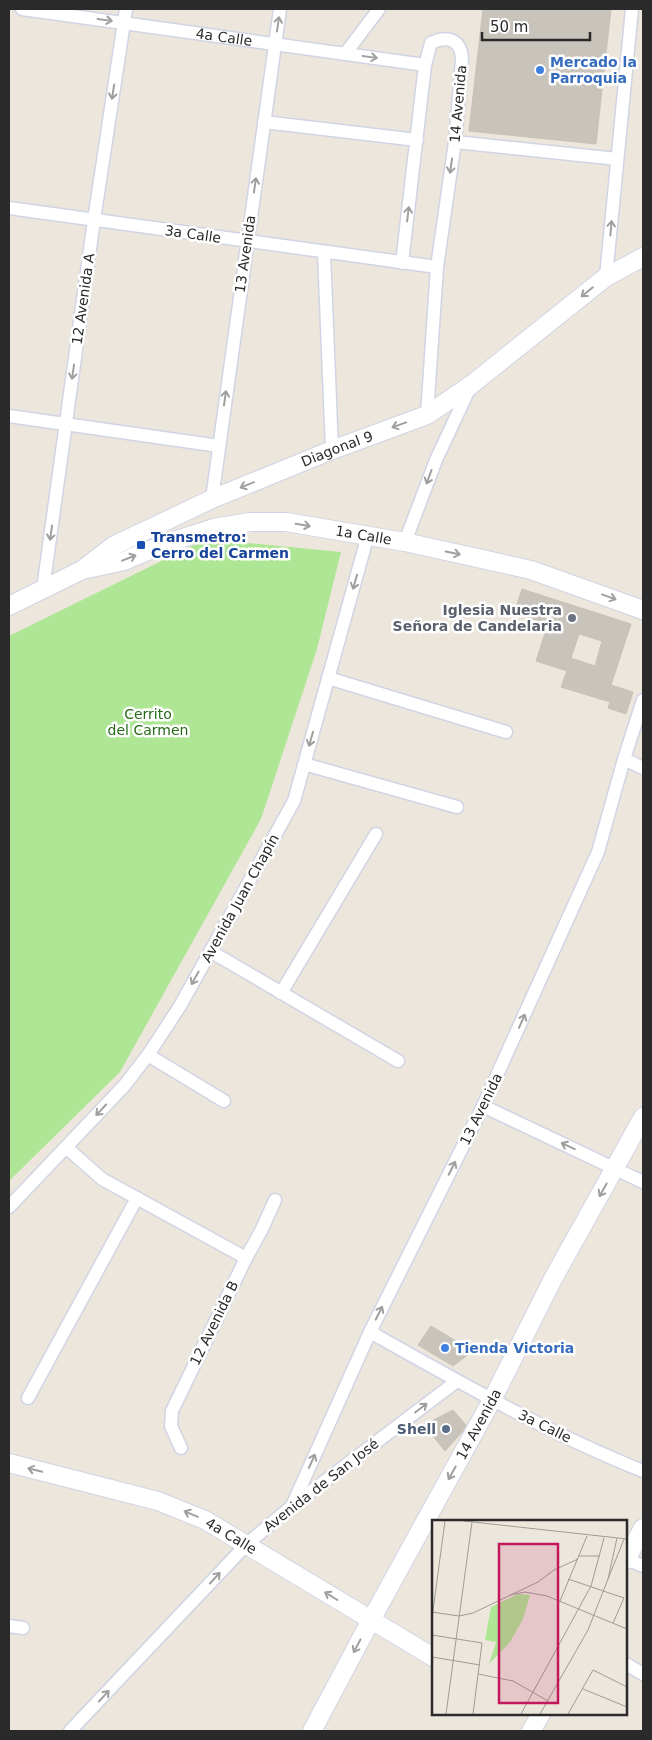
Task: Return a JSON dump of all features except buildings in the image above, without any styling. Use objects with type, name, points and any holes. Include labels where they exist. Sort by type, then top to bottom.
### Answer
[{"type":"street","name":"4a Calle","points":[[22,9],[426,65]]},
{"type":"street","name":"12 Avenida A","points":[[43,590],[94,220],[126,9]]},
{"type":"street","name":"13 Avenida","points":[[212,499],[280,9]]},
{"type":"street","points":[[345,54],[379,9]]},
{"type":"street","points":[[606,277],[632,9]]},
{"type":"street","name":"14 Avenida","points":[[402,263],[426,65],[432,43],[447,40],[455,41],[461,48],[462,59],[455,142],[437,267],[427,415]]},
{"type":"street","points":[[264,122],[417,140]]},
{"type":"street","points":[[455,142],[617,159]]},
{"type":"street","name":"3a Calle","points":[[9,208],[437,267]]},
{"type":"street","points":[[324,252],[332,450]]},
{"type":"street","name":"Diagonal 9","points":[[9,606],[82,570],[113,546],[212,499],[332,450],[427,415],[471,385],[606,277],[643,257]]},
{"type":"street","points":[[405,542],[436,460],[471,385]]},
{"type":"street","points":[[9,416],[218,446]]},
{"type":"street","name":"1a Calle","points":[[82,570],[124,560],[164,544],[214,528],[250,522],[286,522],[405,542],[531,570],[643,610]]},
{"type":"street","name":"Avenida Juan Chapín","points":[[9,1206],[67,1148],[124,1086],[148,1055],[180,1006],[294,801],[368,535]]},
{"type":"street","points":[[328,678],[506,732]]},
{"type":"street","name":"13 Avenida","points":[[292,1506],[370,1332],[484,1106],[598,852],[643,700]]},
{"type":"street","points":[[624,759],[643,768]]},
{"type":"street","points":[[304,764],[457,807]]},
{"type":"street","points":[[281,993],[376,834]]},
{"type":"street","points":[[210,951],[398,1061]]},
{"type":"street","points":[[148,1055],[224,1101]]},
{"type":"street","points":[[484,1106],[643,1182]]},
{"type":"street","name":"14 Avenida","points":[[312,1731],[492,1400],[554,1277],[643,1117]]},
{"type":"street","points":[[67,1148],[102,1179],[246,1258]]},
{"type":"street","points":[[28,1398],[137,1198]]},
{"type":"street","name":"12 Avenida B","points":[[181,1448],[171,1426],[172,1411],[275,1200]]},
{"type":"street","name":"3a Calle","points":[[370,1332],[492,1400],[620,1462],[643,1471]]},
{"type":"street","name":"Avenida de San José","points":[[70,1731],[247,1544],[292,1506],[457,1381]]},
{"type":"street","name":"4a Calle","points":[[9,1464],[158,1501],[205,1520],[432,1656]]},
{"type":"street","points":[[627,1558],[643,1528]]},
{"type":"street","points":[[627,1560],[643,1566]]},
{"type":"street","points":[[9,1626],[23,1628]]},
{"type":"street","points":[[627,1665],[643,1674]]},
{"type":"green space","name":"Cerrito del Carmen","points":[[206,539],[341,552],[317,649],[261,819],[120,1072],[9,1181],[9,636]]},
{"type":"place","name":"Mercado la Parroquia","points":[[540,70]]},
{"type":"place","name":"Transmetro: Cerro del Carmen","points":[[141,545]]},
{"type":"place","name":"Iglesia Nuestra Señora de Candelaria","points":[[572,618]]},
{"type":"place","name":"Tienda Victoria","points":[[445,1348]]},
{"type":"place","name":"Shell","points":[[446,1429]]}]
